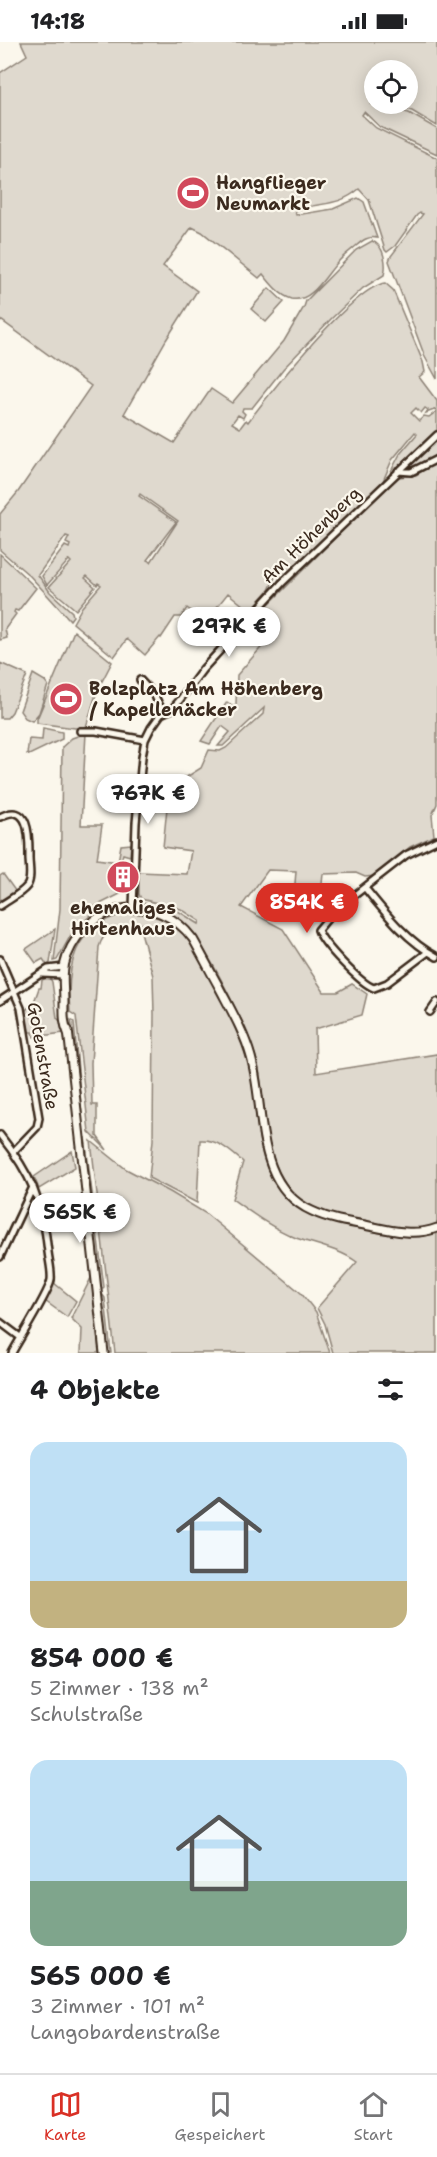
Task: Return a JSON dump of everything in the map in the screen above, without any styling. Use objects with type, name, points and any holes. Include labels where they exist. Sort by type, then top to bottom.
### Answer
[{"type":"main road","points":[[104,1353],[67,1014],[64,1004],[64,971],[71,948],[88,926],[111,912],[133,908],[154,910],[173,919],[189,934],[246,1041],[255,1073],[268,1160],[286,1191],[309,1210],[331,1218],[407,1233],[425,1232],[437,1228]]},
{"type":"street","name":"Am Höhenberg","points":[[133,908],[137,815],[145,740],[151,728],[163,713],[172,709],[203,669],[276,590],[437,435]]},
{"type":"street","points":[[398,471],[411,472],[437,459]]},
{"type":"street","points":[[140,680],[155,696],[163,713]]},
{"type":"street","points":[[80,731],[96,731],[145,740]]},
{"type":"street","points":[[0,817],[13,814],[27,823],[29,877],[26,887],[0,906]]},
{"type":"street","points":[[428,952],[382,987],[371,988],[326,943],[318,930],[333,912],[406,855],[437,840]]},
{"type":"street","points":[[365,888],[391,920],[437,957]]},
{"type":"street","name":"Gotenstraße","points":[[0,959],[21,1008],[39,1118],[37,1126],[13,1152]]},
{"type":"street","points":[[0,1001],[42,974],[64,971]]},
{"type":"street","points":[[430,1012],[437,1003]]},
{"type":"street","points":[[0,1135],[33,1186],[42,1209],[51,1280],[12,1353]]},
{"type":"street","points":[[0,1257],[33,1186]]},
{"type":"street","points":[[0,1322],[20,1337]]},
{"type":"shaded area","points":[[21,42],[437,42],[437,126],[417,114],[418,60],[364,60],[364,112],[362,115],[376,128],[437,158],[437,379],[425,357],[389,261],[423,214],[417,215],[395,246],[387,252],[369,200],[359,189],[335,202],[295,211],[296,215],[333,209],[358,198],[364,202],[377,238],[368,238],[361,242],[340,260],[312,292],[299,299],[283,295],[263,274],[259,278],[202,232],[192,227],[163,266],[197,291],[124,414],[174,443],[211,389],[232,403],[284,341],[306,301],[356,250],[372,241],[379,246],[384,255],[384,275],[363,288],[331,319],[283,369],[252,408],[243,408],[242,411],[245,414],[243,418],[238,415],[232,423],[240,428],[246,420],[248,422],[292,367],[333,322],[371,289],[385,283],[393,290],[423,362],[425,372],[419,377],[437,401],[437,409],[426,413],[428,410],[425,408],[421,413],[416,408],[411,413],[419,421],[424,416],[429,417],[437,411],[437,430],[389,475],[400,454],[417,434],[415,432],[392,460],[383,481],[277,584],[281,573],[277,573],[269,590],[250,611],[228,593],[205,622],[187,608],[181,617],[175,617],[161,638],[145,655],[127,639],[114,657],[73,623],[82,607],[101,585],[98,583],[97,585],[87,576],[85,578],[95,587],[76,610],[49,587],[71,562],[69,560],[47,585],[42,576],[65,546],[69,548],[70,545],[66,543],[69,537],[66,536],[38,575],[50,592],[72,612],[73,616],[70,620],[30,576],[0,550],[0,514],[18,492],[91,386],[2,321],[0,322],[0,73],[27,55]],"holes":[[[140,494],[178,521],[151,562],[147,560],[176,522],[139,496]]]},
{"type":"shaded area","points":[[366,114],[411,114],[437,129],[437,154],[380,127]]},
{"type":"shaded area","points":[[269,288],[284,302],[266,322],[251,309]]},
{"type":"shaded area","points":[[437,440],[437,456],[412,469],[408,468]]},
{"type":"shaded area","points":[[437,462],[437,804],[432,815],[434,836],[410,847],[375,876],[365,877],[356,873],[323,874],[321,893],[294,896],[296,871],[268,870],[241,907],[283,929],[324,992],[338,992],[352,984],[367,994],[362,1015],[315,1029],[316,1073],[437,1054],[437,1224],[429,1227],[404,1228],[328,1213],[308,1204],[291,1191],[282,1178],[270,1148],[259,1069],[248,1036],[228,993],[205,951],[184,924],[144,903],[178,911],[199,924],[200,921],[181,909],[141,899],[139,872],[187,874],[191,851],[163,847],[169,788],[201,768],[209,750],[220,751],[226,748],[263,714],[264,708],[223,746],[218,746],[230,732],[222,726],[210,744],[201,741],[227,702],[234,707],[237,675],[273,634],[256,617],[393,480],[416,475]]},
{"type":"shaded area","points":[[0,554],[36,588],[18,611],[15,610],[16,614],[5,629],[7,638],[0,640]]},
{"type":"shaded area","points":[[74,631],[112,662],[97,691],[86,727],[75,728],[37,723],[37,719]]},
{"type":"shaded area","points":[[0,663],[27,675],[12,712],[7,718],[0,718]]},
{"type":"shaded area","points":[[33,674],[48,685],[39,713],[32,721],[25,718],[20,711]]},
{"type":"shaded area","points":[[43,728],[62,732],[62,739],[27,754],[29,739],[42,740]]},
{"type":"shaded area","points":[[86,733],[81,825],[102,825],[97,859],[118,862],[121,845],[131,844],[130,856],[123,854],[115,879],[115,885],[123,886],[130,865],[130,889],[90,909],[93,913],[72,933],[57,960],[54,961],[60,909],[62,747],[72,738]]},
{"type":"shaded area","points":[[3,874],[16,892],[2,902],[0,876]]},
{"type":"shaded area","points":[[125,914],[149,915],[164,920],[178,928],[191,943],[243,1045],[251,1073],[263,1158],[275,1183],[284,1194],[302,1210],[335,1223],[399,1236],[437,1233],[437,1353],[333,1353],[325,1324],[317,1308],[357,1262],[335,1251],[287,1234],[232,1199],[243,1162],[223,1146],[212,1141],[200,1140],[197,1203],[149,1178],[153,1140],[153,976],[141,932],[142,924],[110,931],[99,947],[91,1063],[92,1105],[97,1105],[97,1136],[107,1150],[89,1132],[76,1016],[70,1012],[72,964],[76,950],[94,928]]},
{"type":"shaded area","points":[[55,929],[50,963],[47,965],[43,959],[36,963],[26,949]]},
{"type":"shaded area","points":[[50,978],[52,982],[57,1018],[61,1022],[63,1033],[34,1037],[33,1032],[29,1032],[25,1011],[34,1002],[42,980]]},
{"type":"shaded area","points":[[71,1020],[74,1022],[83,1129]]},
{"type":"shaded area","points":[[85,1137],[104,1287],[102,1289],[99,1281]]},
{"type":"shaded area","points":[[91,1141],[126,1169],[205,1213],[301,1293],[316,1312],[330,1353],[115,1353]]},
{"type":"shaded area","points":[[72,1151],[75,1167],[39,1189],[34,1177]]},
{"type":"shaded area","points":[[92,1276],[99,1353],[81,1353],[82,1329],[71,1318]]},
{"type":"shaded area","points":[[54,1283],[76,1301],[67,1317],[45,1301]]},
{"type":"shaded area","points":[[102,1294],[105,1298],[111,1353],[108,1353]]},
{"type":"place","name":"Hangflieger Neumarkt","points":[[193,193]]},
{"type":"place","name":"Bolzplatz Am Höhenberg / Kapellenäcker","points":[[66,699]]},
{"type":"place","name":"ehemaliges Hirtenhaus","points":[[123,877]]}]
